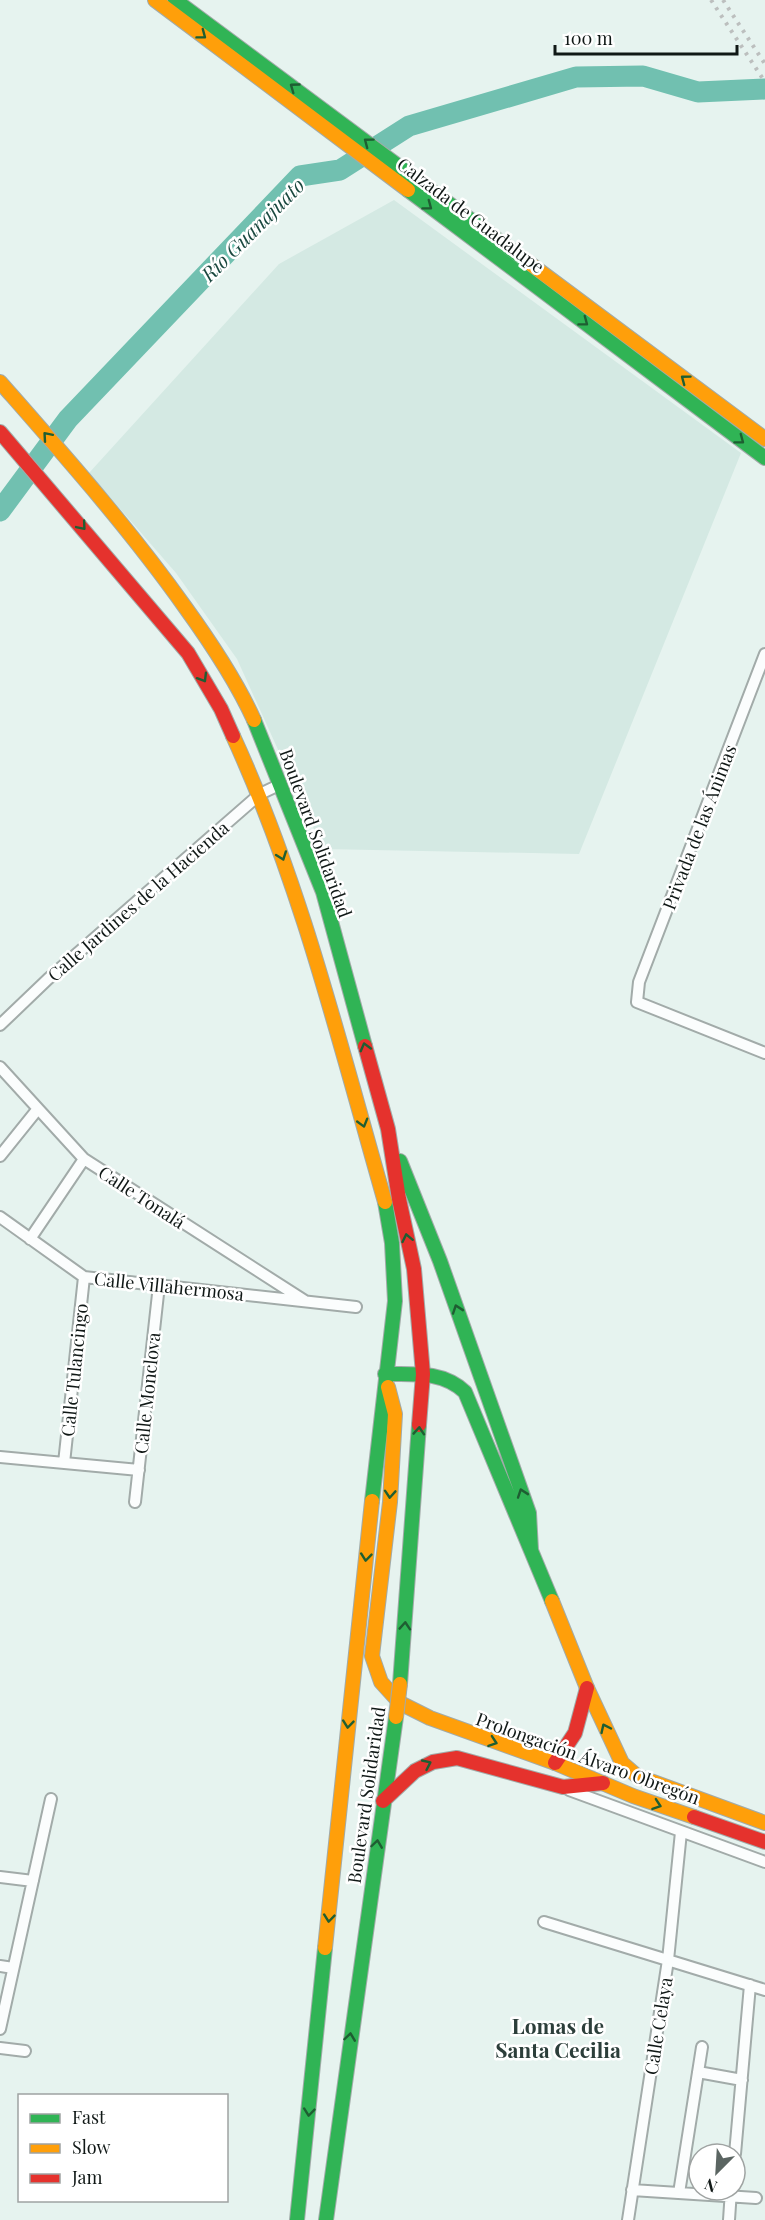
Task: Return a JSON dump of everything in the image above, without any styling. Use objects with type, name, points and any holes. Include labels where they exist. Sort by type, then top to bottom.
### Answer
[{"type":"main road","name":"Calzada de Guadalupe","points":[[155,0],[765,458]]},
{"type":"main road","name":"Calzada de Guadalupe","points":[[175,0],[765,439]]},
{"type":"main road","name":"Boulevard Solidaridad","points":[[0,382],[157,567],[208,639],[244,698],[281,784],[322,892],[388,1129],[399,1199],[414,1269],[423,1374],[400,1684],[326,2220]]},
{"type":"main road","name":"Boulevard Solidaridad","points":[[0,432],[188,653],[221,709],[260,794],[297,898],[386,1205],[392,1243],[395,1301],[385,1374],[297,2220]]},
{"type":"main road","points":[[388,1129],[440,1261],[529,1513],[531,1550]]},
{"type":"main road","points":[[385,1374],[423,1374],[451,1379],[465,1392],[587,1688],[575,1733],[555,1763]]},
{"type":"main road","name":"Prolongación Álvaro Obregón","points":[[385,1374],[395,1414],[390,1502],[372,1656],[379,1682],[400,1703],[430,1718],[555,1763],[633,1796],[765,1842]]},
{"type":"main road","name":"Prolongación Álvaro Obregón","points":[[587,1688],[622,1763],[637,1776],[765,1823]]},
{"type":"main road","points":[[383,1801],[399,1783],[414,1771],[427,1763],[440,1759],[457,1758],[563,1787],[603,1783]]},
{"type":"street","name":"Privada de las Ánimas","points":[[765,654],[639,982],[637,1002],[765,1053]]},
{"type":"street","name":"Calle Jardines de la Hacienda","points":[[0,1024],[48,979],[260,794],[281,784]]},
{"type":"street","name":"Calle Tonalá","points":[[0,1066],[84,1160],[305,1301]]},
{"type":"street","points":[[0,1156],[37,1110]]},
{"type":"street","points":[[30,1239],[84,1160]]},
{"type":"street","name":"Calle Villahermosa","points":[[2,1222],[84,1277],[356,1307]]},
{"type":"street","name":"Calle Tulancingo","points":[[64,1463],[84,1277]]},
{"type":"street","name":"Calle Monclova","points":[[135,1502],[159,1285]]},
{"type":"street","points":[[0,1457],[139,1470]]},
{"type":"street","points":[[563,1787],[765,1862]]},
{"type":"street","points":[[628,1813],[633,1796]]},
{"type":"street","points":[[0,2029],[51,1799]]},
{"type":"street","name":"Calle Celaya","points":[[628,2220],[668,1960],[681,1832]]},
{"type":"street","points":[[0,1877],[33,1881]]},
{"type":"street","points":[[544,1922],[765,1990]]},
{"type":"street","points":[[0,1966],[14,1968]]},
{"type":"street","points":[[736,2142],[750,1985]]},
{"type":"street","points":[[679,2193],[702,2047]]},
{"type":"street","points":[[0,2048],[25,2051]]},
{"type":"street","points":[[698,2072],[742,2080]]},
{"type":"street","points":[[632,2190],[687,2193]]},
{"type":"street","points":[[747,2196],[756,2198]]},
{"type":"street","points":[[729,2220],[730,2202]]},
{"type":"shaded area","points":[[394,200],[741,453],[579,854],[323,849],[237,659],[176,573],[89,473],[279,264]]},
{"type":"waterway","name":"Río Guanajuato","points":[[0,511],[68,419],[300,176],[340,170],[409,126],[576,77],[643,76],[698,92],[765,89]]},
{"type":"railway","points":[[711,0],[765,82]]},
{"type":"railway","points":[[723,0],[765,64]]},
{"type":"traffic: fast","points":[[175,0],[529,263]]},
{"type":"traffic: fast","points":[[408,190],[765,458]]},
{"type":"traffic: fast","points":[[254,720],[323,892],[365,1046]]},
{"type":"traffic: fast","points":[[400,1161],[440,1261],[529,1513],[531,1550]]},
{"type":"traffic: fast","points":[[372,1501],[395,1301],[392,1243],[385,1202]]},
{"type":"traffic: fast","points":[[385,1374],[417,1374],[438,1377],[465,1392],[552,1601]]},
{"type":"traffic: fast","points":[[400,1684],[419,1425]]},
{"type":"traffic: fast","points":[[326,2220],[396,1717]]},
{"type":"traffic: fast","points":[[297,2220],[325,1948]]},
{"type":"traffic: slow","points":[[155,0],[408,190]]},
{"type":"traffic: slow","points":[[529,263],[765,439]]},
{"type":"traffic: slow","points":[[0,382],[96,492],[164,578],[222,662],[254,720]]},
{"type":"traffic: slow","points":[[233,736],[257,792],[299,907],[385,1202]]},
{"type":"traffic: slow","points":[[388,1387],[395,1414],[390,1502],[372,1656],[381,1682],[400,1703]]},
{"type":"traffic: slow","points":[[325,1948],[372,1501]]},
{"type":"traffic: slow","points":[[552,1601],[587,1688],[622,1763],[637,1776],[765,1823]]},
{"type":"traffic: slow","points":[[396,1717],[400,1684]]},
{"type":"traffic: slow","points":[[400,1703],[430,1718],[694,1817]]},
{"type":"traffic: jam","points":[[0,432],[188,653],[221,709],[233,736]]},
{"type":"traffic: jam","points":[[365,1046],[388,1129],[399,1199],[414,1269],[423,1374],[419,1425]]},
{"type":"traffic: jam","points":[[555,1763],[575,1733],[587,1688]]},
{"type":"traffic: jam","points":[[383,1801],[415,1771],[433,1762],[457,1758],[563,1787],[603,1783]]},
{"type":"traffic: jam","points":[[694,1817],[765,1842]]},
{"type":"district","name":"Lomas de Santa Cecilia","points":[[558,2037]]}]
